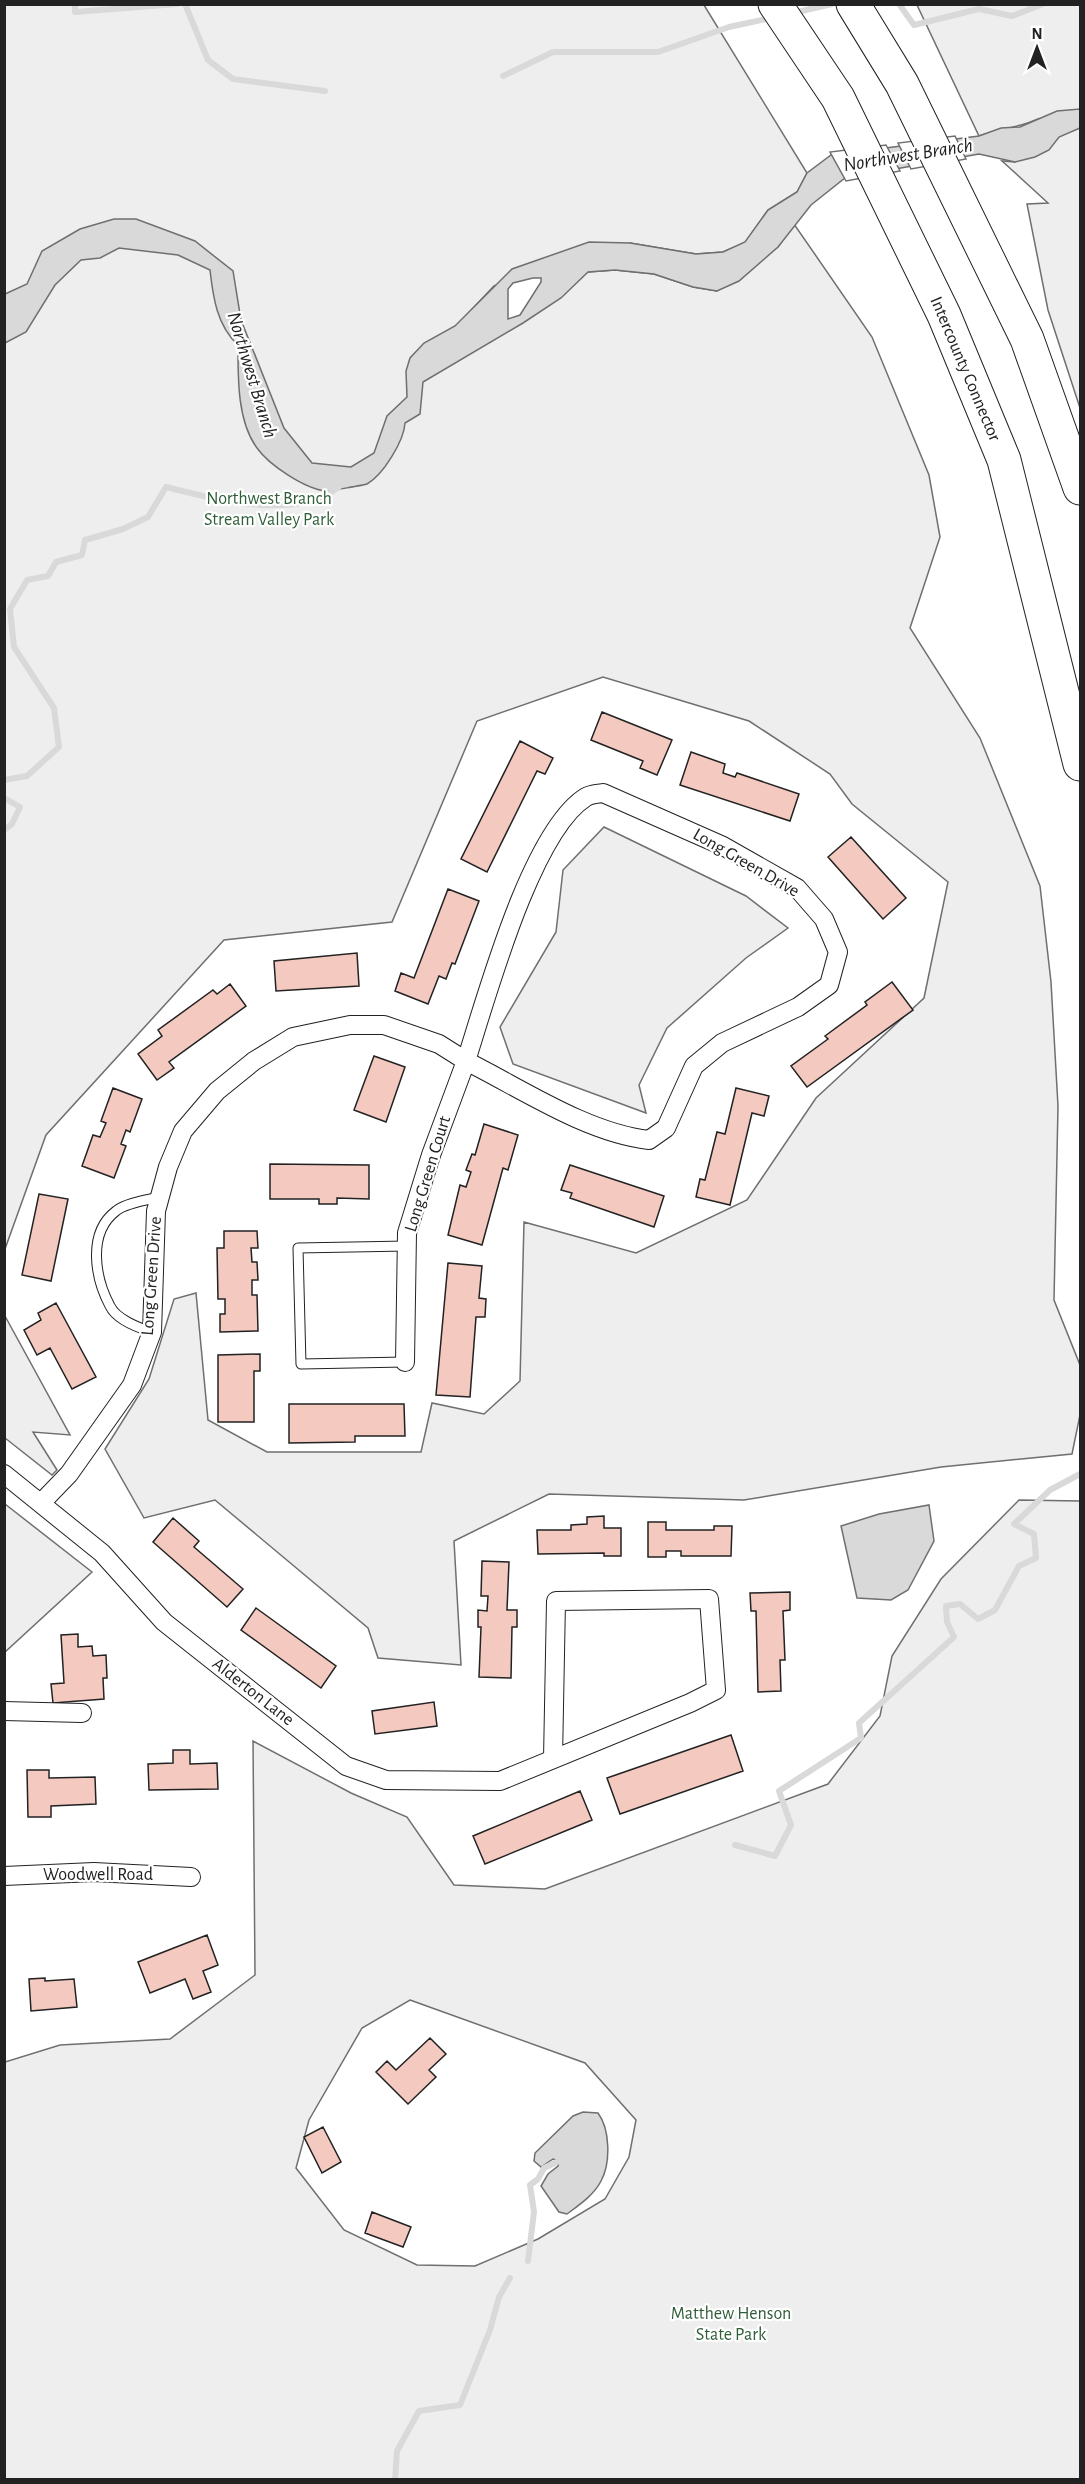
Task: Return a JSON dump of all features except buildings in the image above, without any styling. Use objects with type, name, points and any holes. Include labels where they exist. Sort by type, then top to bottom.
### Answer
[{"type":"highway","name":"Intercounty Connector","points":[[775,4],[838,98],[944,315],[1004,460],[1080,764]]},
{"type":"highway","points":[[853,4],[902,84],[1027,339],[1080,488]]},
{"type":"street","name":"Long Green Drive","points":[[41,1503],[69,1474],[132,1384],[152,1332],[156,1211],[168,1167],[183,1131],[217,1091],[254,1061],[293,1037],[350,1025],[384,1025],[439,1044],[466,1061],[569,1114],[623,1137],[649,1140],[666,1128],[694,1066],[722,1043],[798,1006],[829,985],[838,952],[824,919],[797,888],[723,846],[661,818],[603,793],[587,796],[569,812],[551,838],[513,914],[466,1061]]},
{"type":"street","name":"Long Green Court","points":[[405,1362],[407,1233],[431,1155],[466,1061]]},
{"type":"street","name":"Alderton Lane","points":[[4,1474],[102,1553],[164,1622],[346,1766],[386,1780],[500,1781],[553,1759],[716,1690],[709,1599],[556,1601],[553,1759]]},
{"type":"street","points":[[4,1712],[82,1713]]},
{"type":"street","name":"Woodwell Road","points":[[4,1876],[94,1872],[191,1877]]},
{"type":"lane","points":[[152,1332],[137,1328],[110,1308],[95,1258],[101,1228],[116,1210],[160,1197]]},
{"type":"lane","points":[[405,1362],[301,1364],[298,1248],[407,1246]]},
{"type":"green space","name":"Northwest Branch Stream Valley Park","points":[[5,5],[704,5],[807,173],[797,192],[768,210],[745,243],[723,252],[696,254],[630,243],[494,286],[461,321],[490,342],[588,272],[615,270],[654,274],[693,287],[717,291],[778,247],[794,224],[872,337],[929,475],[940,537],[910,628],[980,738],[1040,886],[1051,982],[1058,1106],[1054,1300],[1080,1365],[1080,1415],[1072,1454],[941,1467],[744,1500],[549,1494],[454,1541],[461,1665],[378,1658],[368,1628],[215,1500],[144,1518],[105,1449],[149,1379],[174,1299],[196,1293],[208,1420],[267,1452],[421,1452],[432,1403],[484,1414],[520,1381],[524,1222],[636,1253],[747,1200],[816,1098],[924,998],[948,882],[852,804],[830,774],[749,721],[603,677],[477,721],[392,922],[224,940],[46,1135],[5,1249]]},
{"type":"green space","points":[[917,5],[1080,5],[1080,408],[1048,310],[1027,204],[1048,203],[1002,161],[1015,162],[1038,119],[979,136]]},
{"type":"green space","points":[[604,827],[746,896],[788,928],[746,958],[667,1028],[639,1085],[646,1113],[513,1064],[500,1027],[556,932],[563,870]]},
{"type":"green space","points":[[5,1316],[70,1435],[33,1432],[57,1470],[52,1475],[5,1438]]},
{"type":"green space","name":"Matthew Henson State Park","points":[[1019,1500],[1080,1501],[1080,2479],[5,2480],[5,2062],[60,2045],[170,2039],[255,1975],[253,1741],[351,1793],[407,1817],[454,1885],[545,1889],[828,1784],[880,1716],[892,1656],[941,1579]],"holes":[[[410,2000],[585,2063],[636,2120],[629,2157],[605,2199],[538,2239],[475,2266],[417,2265],[344,2230],[296,2168],[309,2120],[362,2028]]]},
{"type":"green space","points":[[5,1504],[92,1572],[5,1652]]},
{"type":"water","name":"Northwest Branch","points":[[1080,109],[1080,128],[1059,137],[1049,150],[1035,157],[1015,162],[979,154],[845,178],[811,205],[778,247],[739,281],[717,291],[693,287],[654,274],[615,270],[588,272],[561,298],[423,382],[420,414],[405,423],[401,439],[392,457],[380,473],[365,485],[329,491],[308,486],[270,462],[257,448],[250,437],[242,412],[238,345],[225,329],[217,310],[210,270],[178,255],[119,248],[100,258],[81,260],[55,285],[26,332],[5,343],[5,294],[27,284],[42,251],[80,229],[114,219],[136,219],[195,241],[233,271],[241,320],[284,428],[312,463],[351,467],[374,453],[387,416],[407,397],[406,371],[410,358],[424,343],[455,326],[512,269],[589,242],[630,243],[696,254],[723,252],[745,242],[768,210],[797,192],[807,173],[831,155],[979,136],[1001,128],[1020,127],[1057,111]],"holes":[[[541,278],[541,282],[520,315],[508,319],[508,289],[513,283]]]},
{"type":"water","points":[[929,1505],[934,1541],[908,1590],[891,1600],[857,1598],[841,1526],[879,1514]]},
{"type":"water","points":[[583,2112],[598,2113],[602,2120],[607,2137],[608,2156],[604,2174],[594,2191],[567,2214],[559,2212],[541,2186],[548,2174],[558,2166],[559,2161],[553,2159],[541,2167],[534,2161],[535,2153],[573,2116]]},
{"type":"pier","points":[[955,136],[966,159],[911,169],[898,143]]},
{"type":"pier","points":[[886,145],[900,171],[846,181],[830,152]]},
{"type":"waterway","points":[[75,4],[75,12],[177,4]]},
{"type":"waterway","points":[[185,4],[208,60],[233,79],[325,91]]},
{"type":"waterway","points":[[793,13],[832,4]]},
{"type":"waterway","points":[[899,4],[914,25],[979,9],[1012,16],[1043,4]]},
{"type":"waterway","points":[[503,76],[553,52],[658,52],[729,27],[771,18]]},
{"type":"waterway","points":[[4,780],[27,776],[59,747],[54,708],[14,647],[10,609],[27,580],[48,576],[56,562],[82,555],[85,540],[123,529],[148,517],[166,487],[232,502],[281,505],[304,503],[325,496],[342,484]]},
{"type":"waterway","points":[[4,798],[20,807],[12,824],[4,830]]},
{"type":"waterway","points":[[735,1845],[775,1856],[791,1825],[779,1791],[861,1738],[859,1723],[954,1637],[947,1622],[946,1606],[960,1604],[978,1619],[995,1610],[1019,1566],[1036,1558],[1034,1534],[1014,1524],[1050,1490],[1080,1474]]},
{"type":"waterway","points":[[528,2261],[534,2212],[530,2185],[538,2179],[544,2168],[559,2161]]},
{"type":"waterway","points":[[395,2480],[397,2451],[419,2411],[460,2405],[490,2330],[499,2297],[510,2278]]}]
